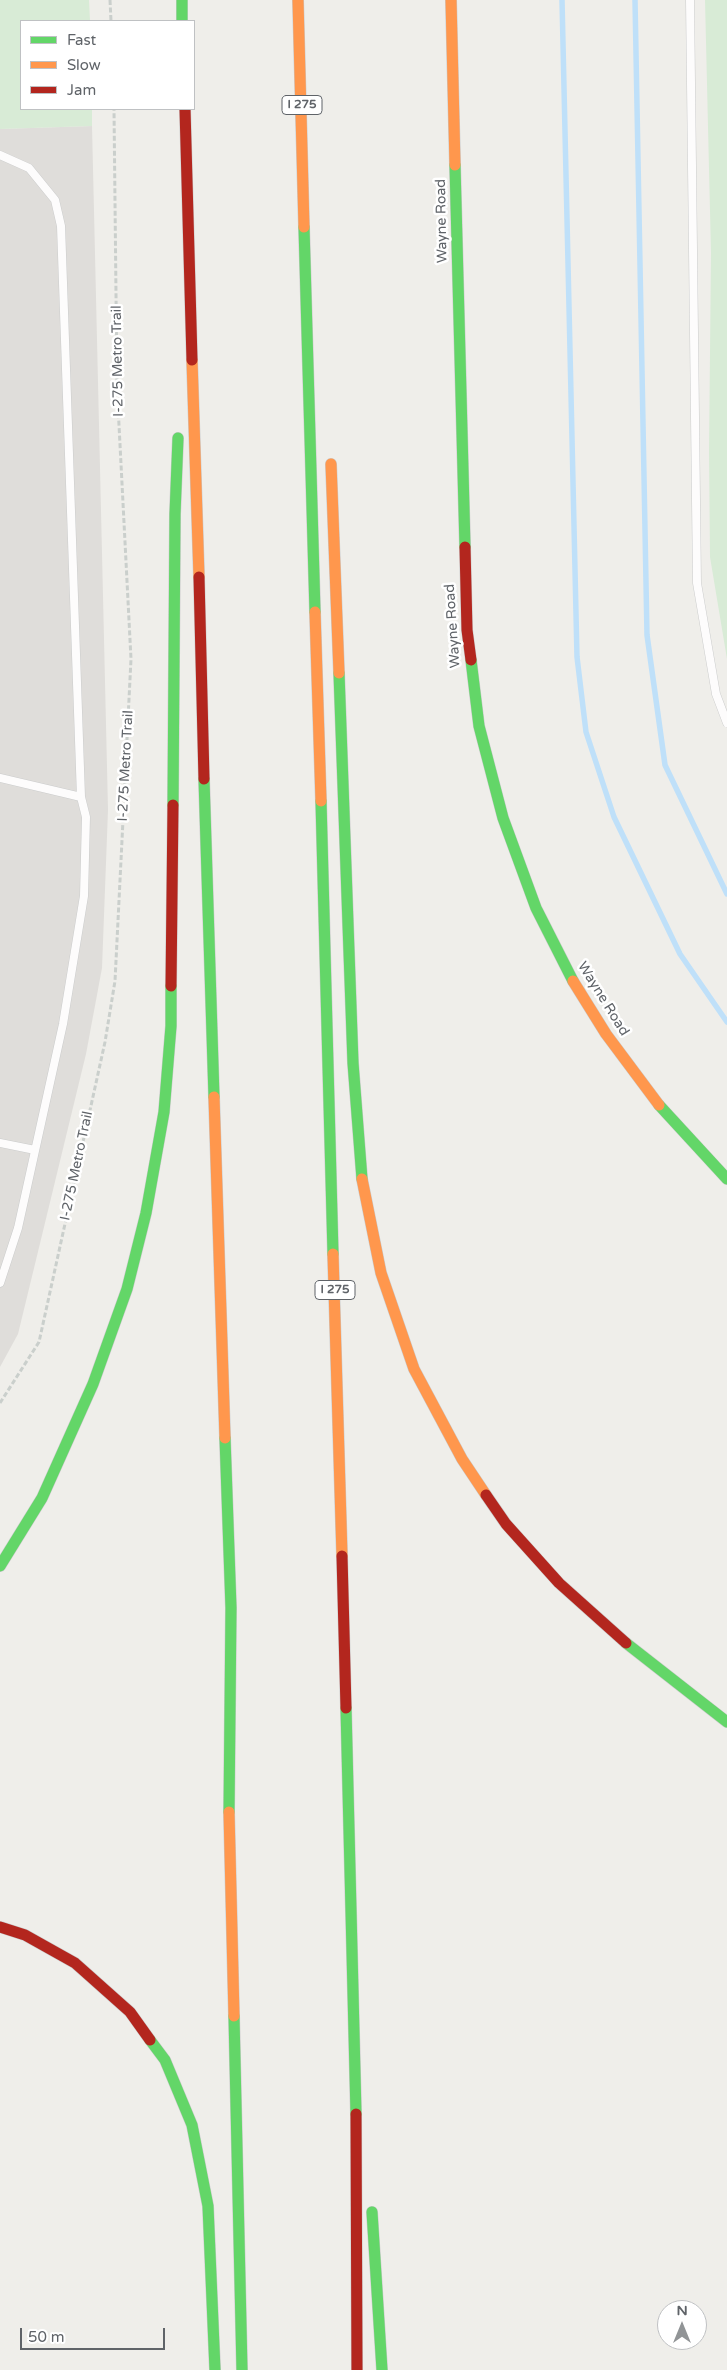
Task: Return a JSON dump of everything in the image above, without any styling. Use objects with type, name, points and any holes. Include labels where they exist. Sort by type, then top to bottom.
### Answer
[{"type":"main road","points":[[182,0],[182,20]]},
{"type":"main road","name":"I 275","points":[[298,0],[356,2063],[358,2370]]},
{"type":"main road","name":"Wayne Road","points":[[452,0],[467,630],[480,726],[490,773],[503,818],[536,908],[580,992],[606,1034],[654,1099],[727,1179]]},
{"type":"main road","points":[[185,110],[212,1062],[231,1608],[228,1786],[242,2370]]},
{"type":"main road","points":[[305,211],[319,348]]},
{"type":"main road","points":[[181,384],[189,225]]},
{"type":"main road","points":[[0,1566],[42,1498],[96,1376],[127,1288],[146,1212],[164,1112],[171,1026],[175,514],[179,424]]},
{"type":"main road","points":[[330,455],[353,1063],[362,1175],[381,1273],[414,1369],[462,1459],[506,1524],[559,1583],[622,1640],[727,1722]]},
{"type":"main road","points":[[0,1927],[25,1935],[75,1963],[130,2012],[165,2060],[192,2125],[208,2206],[215,2370]]},
{"type":"main road","points":[[356,2063],[368,2171]]},
{"type":"main road","points":[[371,2200],[376,2250],[382,2370]]},
{"type":"lane","points":[[690,0],[698,583],[716,694],[727,723]]},
{"type":"lane","points":[[0,154],[29,168],[55,200],[61,226],[81,797],[86,817],[84,896],[63,1024],[18,1228],[0,1283]]},
{"type":"lane","points":[[0,778],[81,797]]},
{"type":"lane","points":[[0,1143],[36,1150]]},
{"type":"path","points":[[110,0],[111,20]]},
{"type":"path","name":"I-275 Metro Trail","points":[[0,1403],[39,1342],[105,1042],[115,981],[131,659],[117,386],[114,110]]},
{"type":"shaded area","points":[[92,126],[108,810],[102,968],[86,1054],[18,1334],[0,1367],[0,129]]},
{"type":"green space","points":[[0,0],[89,0],[90,20],[20,20],[20,110],[92,110],[92,126],[0,129]]},
{"type":"green space","points":[[705,0],[727,0],[727,659],[710,557],[711,253]]},
{"type":"waterway","points":[[562,0],[577,657],[586,732],[614,817],[680,954],[727,1022]]},
{"type":"waterway","points":[[635,0],[647,635],[665,765],[727,894]]},
{"type":"traffic: fast","points":[[182,0],[182,20]]},
{"type":"traffic: fast","points":[[455,165],[465,547]]},
{"type":"traffic: fast","points":[[304,227],[315,612]]},
{"type":"traffic: fast","points":[[173,805],[175,514],[178,438]]},
{"type":"traffic: fast","points":[[471,660],[479,726],[503,818],[536,908],[573,981]]},
{"type":"traffic: fast","points":[[339,673],[353,1063],[362,1179]]},
{"type":"traffic: fast","points":[[204,779],[214,1097]]},
{"type":"traffic: fast","points":[[321,801],[333,1254]]},
{"type":"traffic: fast","points":[[0,1566],[42,1498],[93,1384],[127,1289],[146,1213],[164,1112],[171,1026],[171,986]]},
{"type":"traffic: fast","points":[[659,1105],[727,1179]]},
{"type":"traffic: fast","points":[[225,1438],[231,1608],[229,1812]]},
{"type":"traffic: fast","points":[[626,1643],[727,1722]]},
{"type":"traffic: fast","points":[[346,1708],[356,2114]]},
{"type":"traffic: fast","points":[[234,2016],[242,2370]]},
{"type":"traffic: fast","points":[[150,2040],[165,2060],[192,2125],[208,2206],[215,2370]]},
{"type":"traffic: fast","points":[[372,2212],[382,2370]]},
{"type":"traffic: slow","points":[[298,0],[304,227]]},
{"type":"traffic: slow","points":[[451,0],[455,165]]},
{"type":"traffic: slow","points":[[192,360],[199,577]]},
{"type":"traffic: slow","points":[[331,464],[339,673]]},
{"type":"traffic: slow","points":[[315,612],[321,801]]},
{"type":"traffic: slow","points":[[573,981],[606,1034],[659,1105]]},
{"type":"traffic: slow","points":[[214,1097],[225,1438]]},
{"type":"traffic: slow","points":[[362,1179],[381,1273],[414,1369],[462,1459],[486,1495]]},
{"type":"traffic: slow","points":[[333,1254],[342,1556]]},
{"type":"traffic: slow","points":[[229,1812],[234,2016]]},
{"type":"traffic: jam","points":[[185,110],[192,360]]},
{"type":"traffic: jam","points":[[465,547],[467,630],[471,660]]},
{"type":"traffic: jam","points":[[199,577],[204,779]]},
{"type":"traffic: jam","points":[[171,986],[173,805]]},
{"type":"traffic: jam","points":[[486,1495],[506,1524],[559,1583],[626,1643]]},
{"type":"traffic: jam","points":[[342,1556],[346,1708]]},
{"type":"traffic: jam","points":[[0,1927],[25,1935],[75,1963],[130,2012],[150,2040]]},
{"type":"traffic: jam","points":[[356,2114],[357,2370]]}]
